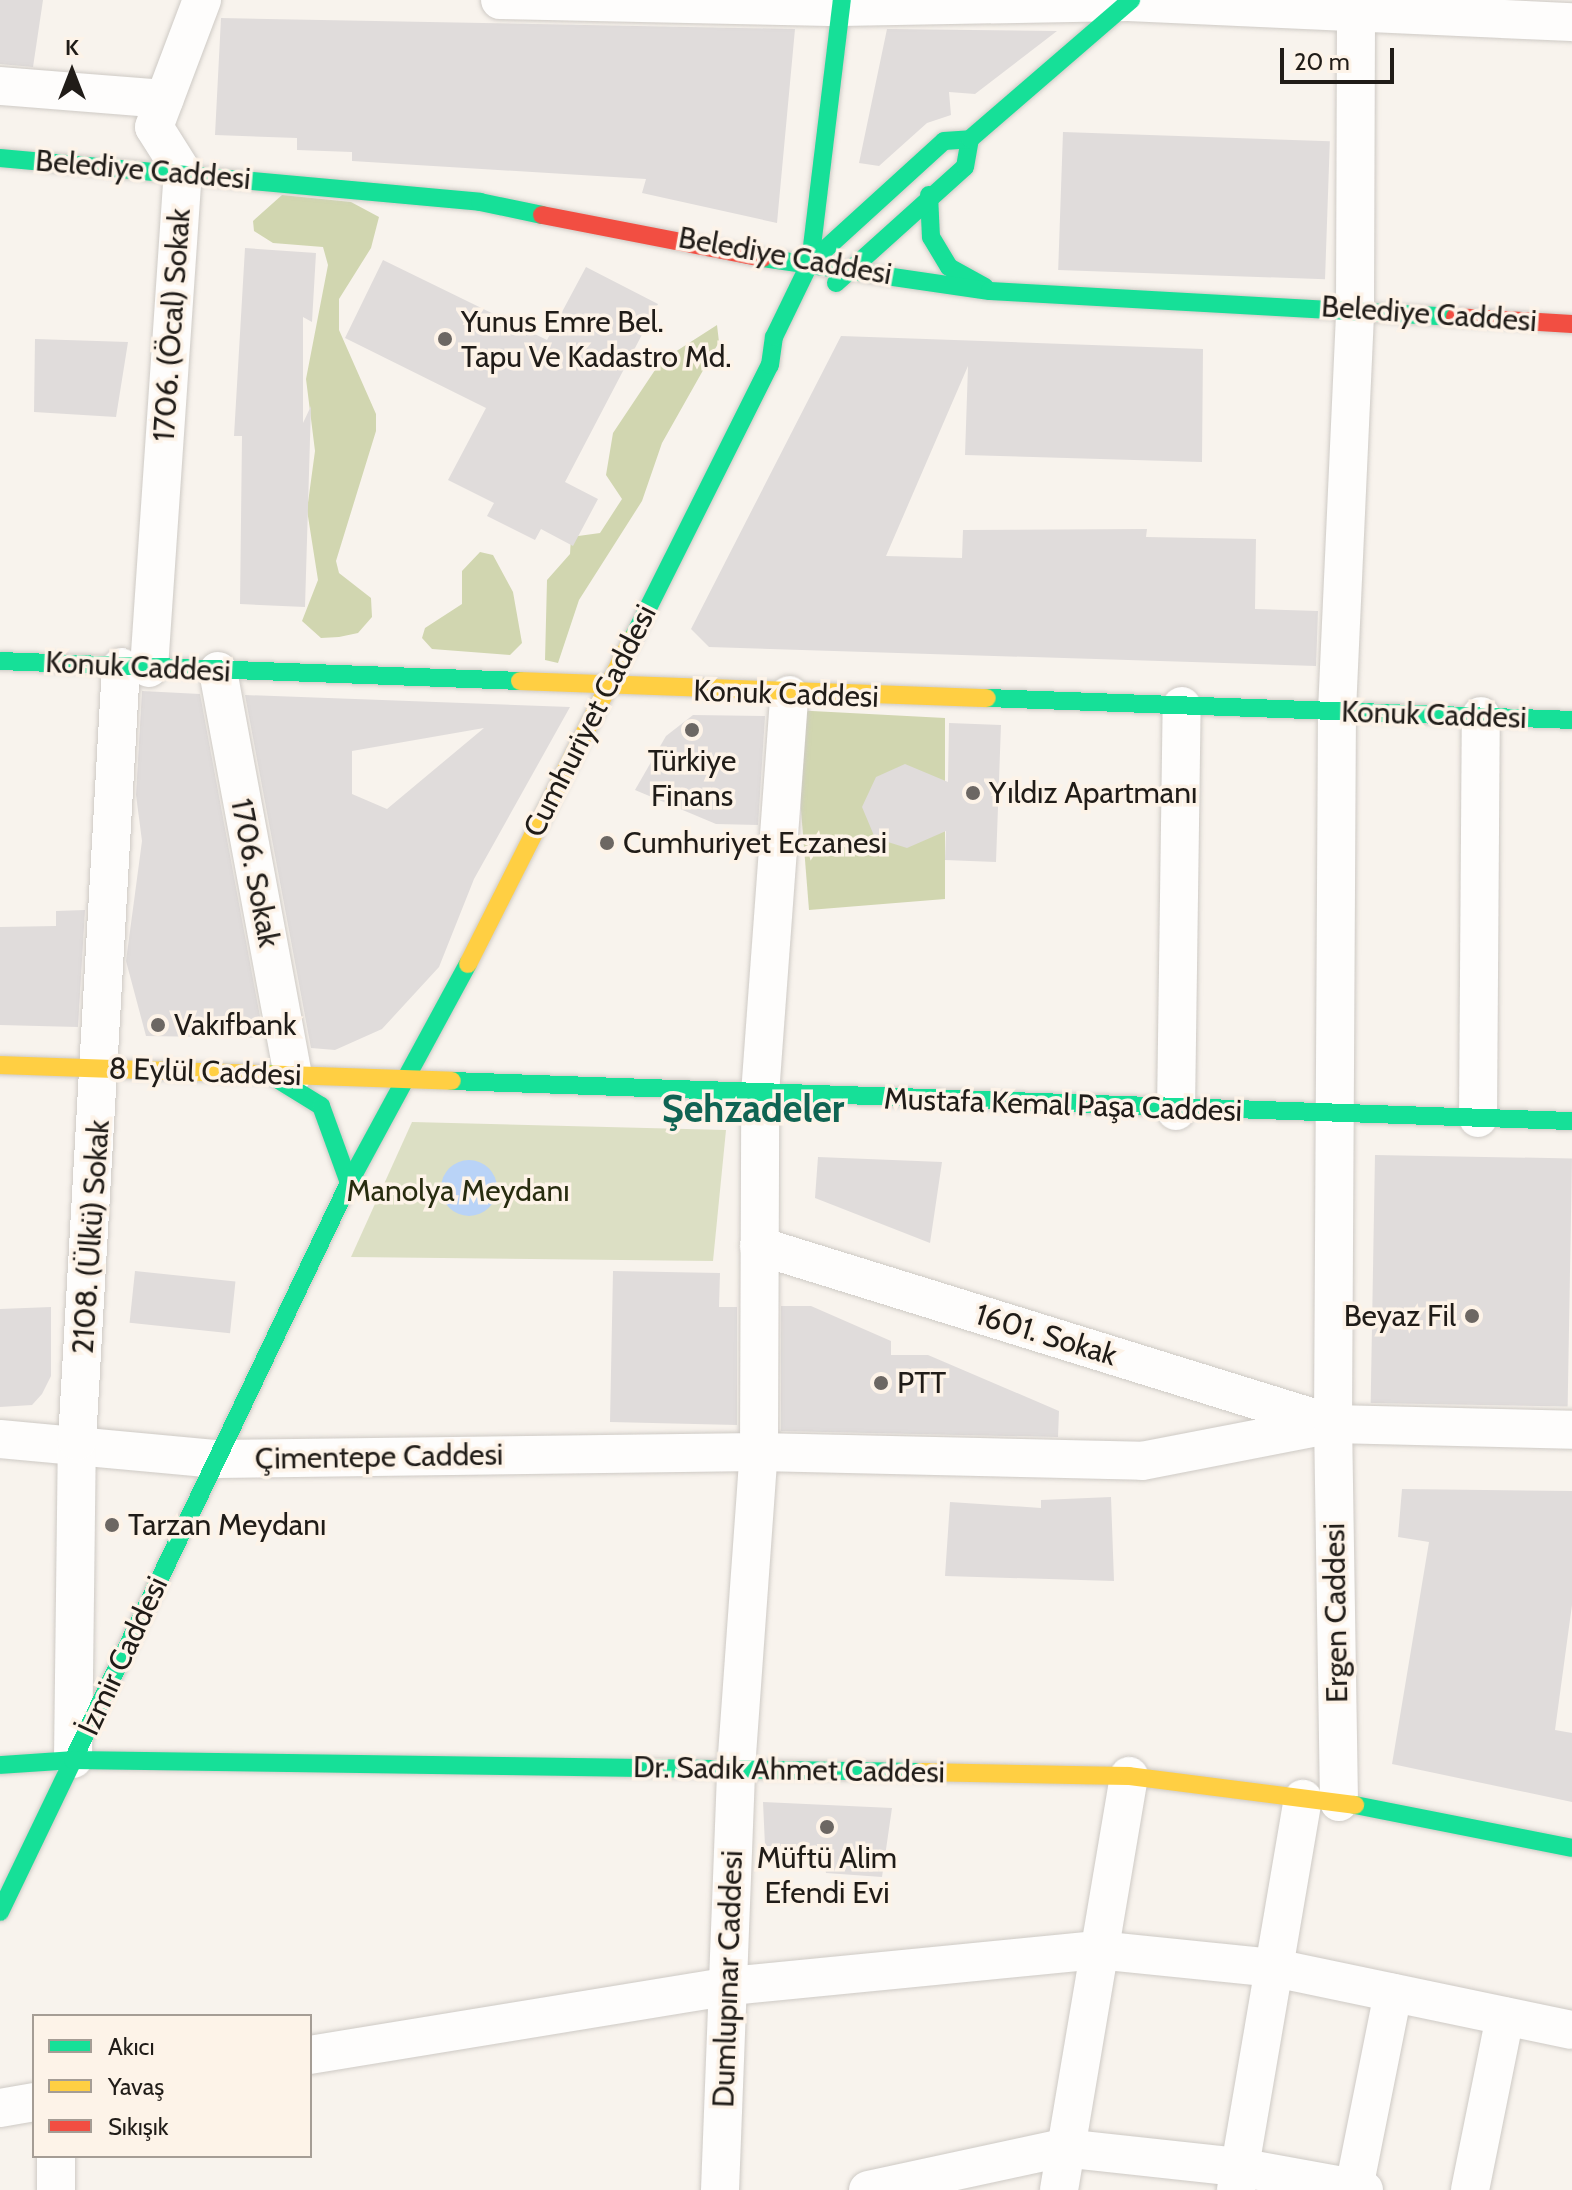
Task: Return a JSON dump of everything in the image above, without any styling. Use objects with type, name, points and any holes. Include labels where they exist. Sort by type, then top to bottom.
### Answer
[{"type":"main road","name":"Cumhuriyet Caddesi","points":[[349,1183],[410,1078],[770,365],[774,337],[810,263],[944,141],[970,139],[1129,1]]},
{"type":"main road","points":[[810,263],[842,4]]},
{"type":"main road","name":"Cumhuriyet Caddesi","points":[[821,306],[847,267],[965,167],[970,139]]},
{"type":"main road","name":"Belediye Caddesi","points":[[0,158],[480,202],[810,263],[990,291],[1355,307],[1572,324]]},
{"type":"main road","points":[[929,195],[931,237],[949,267],[990,291]]},
{"type":"main road","name":"Cumhuriyet Caddesi","points":[[770,365],[795,346]]},
{"type":"main road","name":"Konuk Caddesi","points":[[0,661],[789,695],[1572,720]]},
{"type":"main road","name":"8 Eylül Caddesi","points":[[0,1065],[410,1078]]},
{"type":"main road","points":[[281,1074],[321,1106],[349,1183]]},
{"type":"main road","name":"Mustafa Kemal Paşa Caddesi","points":[[410,1078],[1176,1111],[1572,1121]]},
{"type":"main road","name":"İzmir Caddesi","points":[[0,1912],[349,1183]]},
{"type":"main road","name":"Dr. Sadık Ahmet Caddesi","points":[[0,1765],[73,1760],[1129,1776],[1321,1801],[1572,1848]]},
{"type":"street","name":"1706. (Öcal) Sokak","points":[[135,667],[183,173],[154,127],[202,0]]},
{"type":"street","points":[[500,0],[842,4],[1129,1],[1572,22]]},
{"type":"street","name":"Ergen Caddesi","points":[[1237,2178],[1275,1968],[1321,1801],[1333,1424],[1338,1114],[1337,711],[1355,307],[1356,12]]},
{"type":"street","points":[[0,86],[164,99]]},
{"type":"street","name":"2108. (Ülkü) Sokak","points":[[73,1760],[77,1441],[102,1068],[135,667]]},
{"type":"street","name":"1706. Sokak","points":[[218,671],[281,1074]]},
{"type":"street","name":"Dumlupınar Caddesi","points":[[720,2190],[736,1769],[759,1452],[760,1094],[789,695]]},
{"type":"street","points":[[1176,1111],[1182,706]]},
{"type":"street","points":[[1478,1118],[1481,716]]},
{"type":"street","name":"1601. Sokak","points":[[759,1246],[1333,1424]]},
{"type":"street","points":[[1333,1424],[1572,1430]]},
{"type":"street","name":"Çimentepe Caddesi","points":[[0,1439],[77,1441],[217,1459],[759,1452],[1142,1461],[1333,1424]]},
{"type":"street","points":[[1059,2190],[1063,2148],[1129,1776]]},
{"type":"street","points":[[312,2055],[730,1986],[1097,1950],[1275,1968],[1572,2030]]},
{"type":"street","points":[[868,2190],[1063,2148],[1237,2178],[1359,2189],[1393,1993]]},
{"type":"street","points":[[1470,2190],[1505,2016]]},
{"type":"street","points":[[0,2108],[32,2102]]},
{"type":"street","points":[[56,2158],[56,2190]]},
{"type":"green space","points":[[282,195],[351,202],[379,217],[371,248],[339,299],[339,330],[376,414],[376,431],[336,561],[339,573],[371,598],[372,617],[358,633],[339,637],[321,638],[302,621],[318,580],[307,510],[315,451],[306,379],[328,265],[323,247],[273,243],[254,231],[253,221]]},
{"type":"green space","points":[[717,325],[719,342],[662,443],[642,501],[579,600],[558,663],[545,660],[547,580],[570,554],[571,537],[600,533],[622,499],[606,475],[613,433],[661,361]]},
{"type":"green space","points":[[480,552],[493,555],[513,592],[522,643],[510,655],[432,649],[422,638],[425,628],[462,604],[462,571]]},
{"type":"green space","points":[[793,710],[945,718],[945,899],[809,910]]},
{"type":"green space","name":"Manolya Meydanı","points":[[412,1122],[726,1130],[713,1261],[351,1257]]},
{"type":"water","points":[[469,1160],[489,1168],[497,1188],[489,1208],[469,1216],[449,1208],[441,1188],[449,1168]]},
{"type":"building","points":[[0,0],[43,0],[33,67],[0,64]]},
{"type":"building","points":[[221,18],[795,29],[777,223],[642,193],[646,179],[352,161],[352,152],[297,150],[297,138],[215,135]]},
{"type":"building","points":[[887,29],[1057,31],[975,94],[949,92],[951,115],[927,123],[879,166],[859,163]]},
{"type":"building","points":[[1063,132],[1330,141],[1325,279],[1058,270]]},
{"type":"building","points":[[245,248],[316,253],[312,322],[303,317],[303,423],[311,406],[305,607],[240,604],[242,436],[234,436]]},
{"type":"building","points":[[383,260],[547,340],[586,267],[658,304],[565,482],[598,499],[573,546],[541,529],[535,540],[487,516],[494,503],[448,480],[486,408],[345,338]]},
{"type":"building","points":[[841,336],[1203,349],[1202,462],[965,455],[968,366],[886,556],[962,558],[963,530],[1147,529],[1146,537],[1256,539],[1255,609],[1318,611],[1316,666],[709,647],[691,629]]},
{"type":"building","points":[[35,339],[128,342],[116,417],[34,412]]},
{"type":"building","points":[[142,691],[200,694],[264,1038],[146,1036],[126,961],[142,841],[136,795]]},
{"type":"building","points":[[245,695],[570,707],[474,879],[439,967],[382,1029],[335,1050],[311,1048]],"holes":[[[484,728],[387,809],[352,794],[352,751]]]},
{"type":"building","points":[[693,715],[765,716],[758,825],[716,824],[635,790],[666,736]]},
{"type":"building","points":[[949,723],[1001,725],[996,862],[945,860],[946,831],[907,848],[875,838],[862,807],[876,777],[905,764],[948,782]]},
{"type":"building","points":[[85,910],[78,1027],[0,1025],[0,927],[56,926],[56,911]]},
{"type":"building","name":"Beyaz Fil","points":[[1375,1155],[1572,1158],[1568,1406],[1371,1403]]},
{"type":"building","points":[[818,1157],[942,1162],[930,1243],[815,1198]]},
{"type":"building","points":[[135,1271],[235,1282],[230,1333],[130,1323]]},
{"type":"building","points":[[613,1271],[720,1273],[719,1307],[737,1307],[737,1425],[610,1422]]},
{"type":"building","name":"PTT","points":[[781,1306],[811,1306],[891,1341],[891,1355],[928,1355],[1059,1411],[1058,1437],[781,1431]]},
{"type":"building","points":[[51,1307],[51,1376],[42,1394],[32,1405],[0,1407],[0,1309]]},
{"type":"building","points":[[1402,1489],[1572,1491],[1572,1605],[1555,1730],[1572,1733],[1572,1802],[1392,1764],[1429,1542],[1398,1537]]},
{"type":"building","points":[[1111,1497],[1114,1581],[945,1576],[950,1502],[1041,1508],[1041,1500]]},
{"type":"building","name":"Müftü Alim Efendi Evi","points":[[763,1802],[892,1808],[882,1877],[826,1873],[821,1846],[765,1846]]},
{"type":"traffic: fast","points":[[810,263],[842,0]]},
{"type":"traffic: fast","points":[[633,638],[770,365],[774,337],[810,263],[944,141],[970,139],[1131,0]]},
{"type":"traffic: fast","points":[[836,283],[965,167],[970,139]]},
{"type":"traffic: fast","points":[[0,158],[480,202],[542,215]]},
{"type":"traffic: fast","points":[[929,195],[931,237],[949,267],[985,287]]},
{"type":"traffic: fast","points":[[763,258],[990,291],[1455,317]]},
{"type":"traffic: fast","points":[[0,661],[520,681]]},
{"type":"traffic: fast","points":[[987,698],[1572,720]]},
{"type":"traffic: fast","points":[[0,1765],[73,1760],[349,1183],[468,964]]},
{"type":"traffic: fast","points":[[269,1074],[321,1106],[349,1183]]},
{"type":"traffic: fast","points":[[452,1081],[1572,1121]]},
{"type":"traffic: fast","points":[[0,1912],[73,1760],[920,1772]]},
{"type":"traffic: fast","points":[[1355,1805],[1572,1848]]},
{"type":"traffic: slow","points":[[468,964],[633,638]]},
{"type":"traffic: slow","points":[[520,681],[987,698]]},
{"type":"traffic: slow","points":[[0,1065],[452,1081]]},
{"type":"traffic: slow","points":[[920,1772],[1129,1776],[1355,1805]]},
{"type":"traffic: jam","points":[[542,215],[763,258]]},
{"type":"traffic: jam","points":[[1455,317],[1572,324]]},
{"type":"place","name":"Yunus Emre Bel. Tapu Ve Kadastro Md.","points":[[445,339]]},
{"type":"place","name":"Türkiye Finans","points":[[692,730]]},
{"type":"place","name":"Yıldız Apartmanı","points":[[973,793]]},
{"type":"place","name":"Cumhuriyet Eczanesi","points":[[607,843]]},
{"type":"place","name":"Vakıfbank","points":[[158,1025]]},
{"type":"place","name":"Beyaz Fil","points":[[1472,1316]]},
{"type":"place","name":"PTT","points":[[881,1383]]},
{"type":"place","name":"Tarzan Meydanı","points":[[112,1525]]},
{"type":"place","name":"Müftü Alim Efendi Evi","points":[[827,1827]]},
{"type":"district","name":"Şehzadeler","points":[[753,1109]]}]
